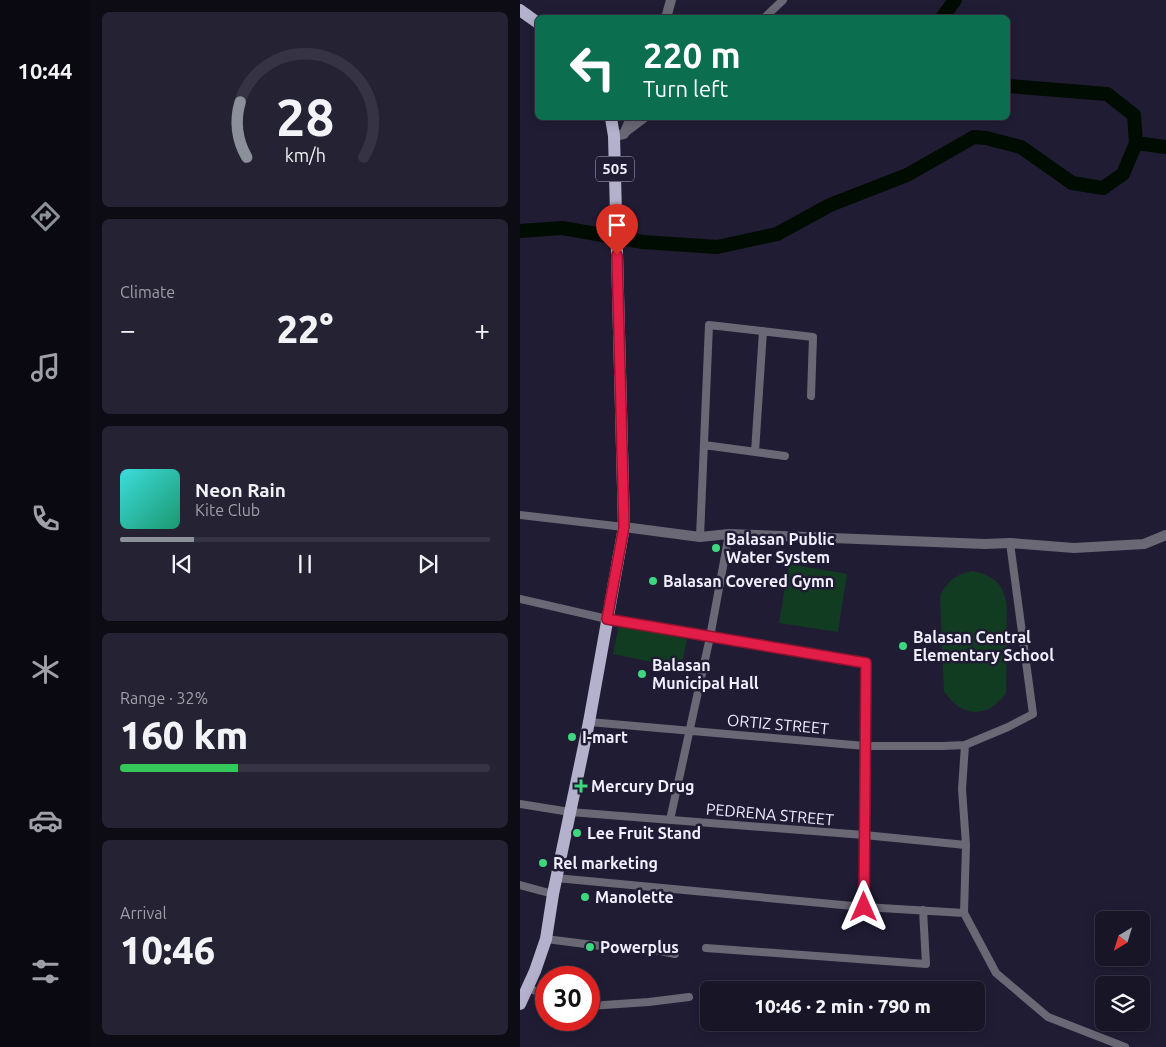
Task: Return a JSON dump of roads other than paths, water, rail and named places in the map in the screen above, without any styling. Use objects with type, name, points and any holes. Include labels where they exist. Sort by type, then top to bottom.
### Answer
[{"type":"main road","points":[[520,10],[535,21]]},
{"type":"main road","name":"505","points":[[523,997],[546,939],[556,878],[589,722],[624,527],[617,255],[619,135],[612,120]]},
{"type":"street","points":[[667,15],[671,0]]},
{"type":"street","points":[[767,15],[783,0]]},
{"type":"street","points":[[619,135],[630,120]]},
{"type":"street","points":[[619,135],[642,120]]},
{"type":"street","points":[[700,536],[710,325],[813,337],[811,396]]},
{"type":"street","points":[[755,452],[763,331]]},
{"type":"street","points":[[704,445],[785,456]]},
{"type":"street","points":[[520,515],[700,536],[729,534],[985,544],[1010,543],[1074,548],[1144,544],[1166,535]]},
{"type":"street","points":[[670,820],[710,637],[729,534]]},
{"type":"street","points":[[1010,543],[1033,714],[965,745],[962,789],[966,845],[964,913],[996,973],[1048,1017],[1125,1047]]},
{"type":"street","points":[[520,599],[607,619],[866,663],[864,907]]},
{"type":"street","name":"ORTIZ STREET","points":[[589,722],[865,746],[965,745]]},
{"type":"street","name":"PEDRENA STREET","points":[[520,804],[570,812],[966,845]]},
{"type":"street","points":[[556,878],[864,907],[964,913]]},
{"type":"street","points":[[520,885],[553,894]]},
{"type":"street","points":[[706,948],[926,964],[923,910]]},
{"type":"street","points":[[546,939],[625,949],[650,949],[675,954]]},
{"type":"street","points":[[600,1005],[649,1002],[689,996]]},
{"type":"waterway","points":[[944,15],[955,0]]},
{"type":"waterway","points":[[520,231],[562,228],[643,242],[717,247],[777,234],[830,205],[907,175],[974,137],[986,138],[1021,147],[1072,183],[1103,188],[1123,174],[1136,143],[1134,115],[1107,94],[1010,86]]},
{"type":"waterway","points":[[1136,143],[1166,147]]},
{"type":"place","name":"Balasan Public Water System","points":[[716,548]]},
{"type":"place","name":"Balasan Covered Gymn","points":[[653,581]]},
{"type":"place","name":"Balasan Central Elementary School","points":[[903,646]]},
{"type":"place","name":"Balasan Municipal Hall","points":[[642,674]]},
{"type":"place","name":"I-mart","points":[[572,737]]},
{"type":"place","name":"Mercury Drug","points":[[581,786]]},
{"type":"place","name":"Lee Fruit Stand","points":[[577,833]]},
{"type":"place","name":"Rel marketing","points":[[543,863]]},
{"type":"place","name":"Manolette","points":[[585,897]]},
{"type":"place","name":"Powerplus","points":[[590,947]]}]
